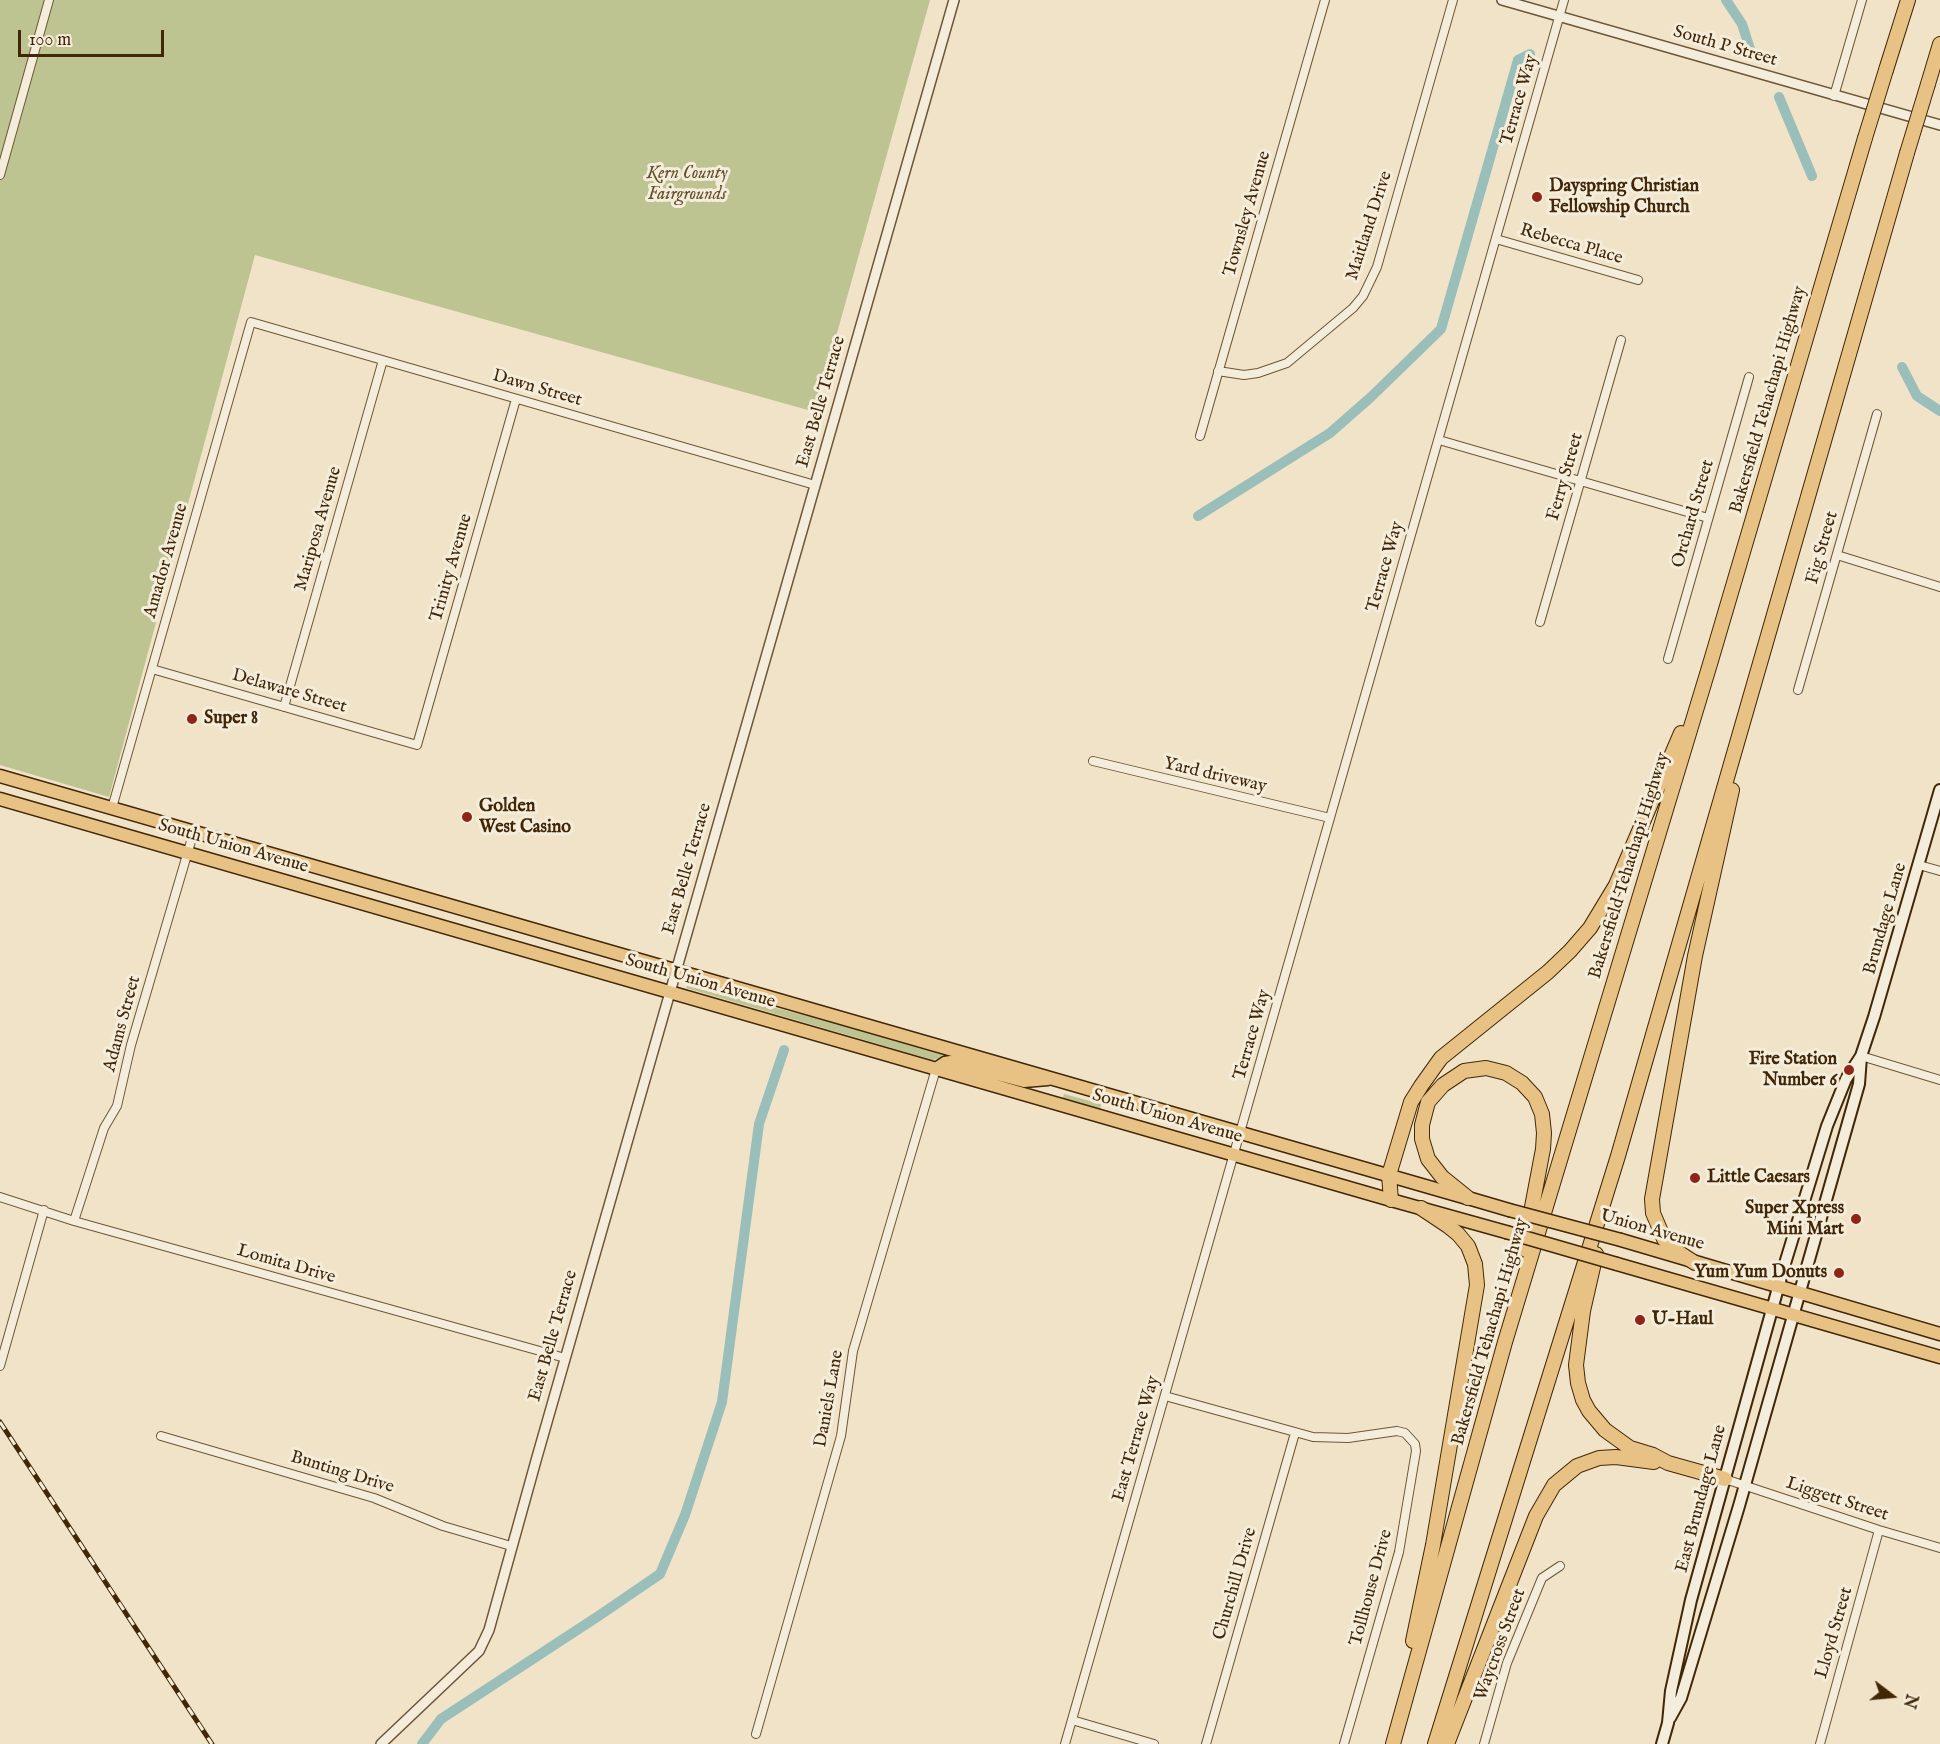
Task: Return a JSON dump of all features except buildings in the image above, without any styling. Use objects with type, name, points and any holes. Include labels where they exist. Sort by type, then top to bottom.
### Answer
[{"type":"highway","name":"Bakersfield Tehachapi Highway","points":[[1392,1744],[1505,1342],[1908,0]]},
{"type":"highway","points":[[1435,1744],[1618,1156],[1940,44]]},
{"type":"highway","points":[[1390,1200],[1389,1175],[1411,1102],[1431,1070],[1455,1045],[1555,965],[1590,928],[1604,907],[1627,862],[1710,664]]},
{"type":"highway","points":[[1695,1263],[1672,1248],[1664,1239],[1653,1213],[1653,1189],[1695,956],[1754,684]]},
{"type":"highway","points":[[1468,1198],[1442,1177],[1428,1159],[1422,1138],[1422,1125],[1428,1102],[1443,1084],[1464,1071],[1486,1068],[1514,1077],[1530,1090],[1542,1114],[1544,1133],[1535,1196],[1505,1342]]},
{"type":"highway","points":[[1618,1156],[1583,1311],[1576,1365],[1578,1383],[1589,1411],[1605,1430],[1630,1448],[1653,1455],[1668,1463]]},
{"type":"highway","points":[[1392,1744],[1433,1545],[1477,1285],[1475,1264],[1468,1246],[1453,1230],[1421,1208]]},
{"type":"highway","points":[[1447,1744],[1536,1516],[1554,1485],[1577,1466],[1599,1458],[1616,1457],[1668,1463],[1725,1479]]},
{"type":"main road","name":"South Union Avenue","points":[[0,776],[1052,1078],[1390,1200]]},
{"type":"main road","name":"Brundage Lane","points":[[1798,1293],[1859,1084],[1861,1056],[1940,790]]},
{"type":"main road","name":"South Union Avenue","points":[[0,799],[936,1069],[1237,1143],[1389,1175]]},
{"type":"main road","name":"Brundage Lane","points":[[1779,1287],[1824,1135],[1846,1079],[1861,1056]]},
{"type":"main road","points":[[936,1069],[951,1062],[1024,1082],[1052,1078]]},
{"type":"main road","name":"Union Avenue","points":[[1389,1175],[1622,1240],[1940,1334]]},
{"type":"main road","points":[[1390,1200],[1940,1357]]},
{"type":"main road","name":"East Brundage Lane","points":[[1668,1723],[1671,1691],[1686,1623],[1779,1287]]},
{"type":"main road","name":"East Brundage Lane","points":[[1662,1744],[1668,1723],[1683,1690],[1798,1293]]},
{"type":"street","points":[[0,175],[49,0]]},
{"type":"street","name":"East Belle Terrace","points":[[381,1744],[479,1651],[489,1629],[954,0]]},
{"type":"street","name":"Townsley Avenue","points":[[1200,436],[1325,0]]},
{"type":"street","name":"Maitland Drive","points":[[1218,371],[1258,374],[1287,363],[1346,314],[1363,296],[1377,267],[1453,0]]},
{"type":"street","name":"South P Street","points":[[1502,0],[1940,125]]},
{"type":"street","name":"Terrace Way","points":[[1237,1143],[1564,0]]},
{"type":"street","points":[[1834,96],[1862,0]]},
{"type":"street","name":"Rebecca Place","points":[[1496,239],[1638,280]]},
{"type":"street","name":"Dawn Street","points":[[251,322],[815,485]]},
{"type":"street","name":"Amador Avenue","points":[[112,808],[251,322]]},
{"type":"street","name":"Ferry Street","points":[[1540,622],[1621,340]]},
{"type":"street","name":"Mariposa Avenue","points":[[284,707],[383,360]]},
{"type":"street","name":"Orchard Street","points":[[1668,659],[1749,377]]},
{"type":"street","name":"Trinity Avenue","points":[[417,745],[516,399]]},
{"type":"street","name":"Fig Street","points":[[1798,690],[1877,414]]},
{"type":"street","points":[[1438,440],[1708,518]]},
{"type":"street","points":[[1837,555],[1940,587]]},
{"type":"street","name":"Delaware Street","points":[[152,669],[417,745]]},
{"type":"street","name":"Yard driveway","points":[[1093,761],[1330,818]]},
{"type":"street","name":"Adams Street","points":[[74,1221],[104,1128],[117,1106],[131,1046],[194,831]]},
{"type":"street","points":[[1919,865],[1940,871]]},
{"type":"street","points":[[1861,1056],[1940,1080]]},
{"type":"street","name":"Daniels Lane","points":[[756,1734],[841,1436],[853,1351],[936,1069]]},
{"type":"street","name":"East Terrace Way","points":[[1065,1744],[1237,1143]]},
{"type":"street","name":"Lomita Drive","points":[[0,1197],[74,1221],[565,1358]]},
{"type":"street","points":[[0,1366],[44,1210]]},
{"type":"street","points":[[1165,1396],[1295,1433]]},
{"type":"street","name":"Tollhouse Drive","points":[[1295,1433],[1330,1438],[1397,1431],[1411,1438],[1416,1451],[1399,1552],[1344,1744]]},
{"type":"street","name":"Churchill Drive","points":[[1206,1744],[1295,1433]]},
{"type":"street","name":"Bunting Drive","points":[[161,1436],[374,1498],[443,1526],[511,1546]]},
{"type":"street","name":"Liggett Street","points":[[1725,1479],[1940,1548]]},
{"type":"street","name":"Lloyd Street","points":[[1820,1744],[1879,1530]]},
{"type":"street","name":"Waycross Street","points":[[1484,1744],[1507,1663],[1542,1578],[1560,1566]]},
{"type":"street","points":[[1072,1720],[1154,1744]]},
{"type":"green space","name":"Kern County Fairgrounds","points":[[0,0],[930,0],[815,412],[255,255],[109,797],[0,765]]},
{"type":"green space","points":[[687,986],[824,1020],[963,1061],[944,1057],[933,1060],[686,988]]},
{"type":"green space","points":[[1064,1094],[1101,1104],[1100,1110],[1062,1100]]},
{"type":"waterway","points":[[1726,0],[1742,24],[1751,52]]},
{"type":"waterway","points":[[1198,516],[1330,433],[1441,329],[1518,60],[1530,54]]},
{"type":"waterway","points":[[1779,97],[1812,176]]},
{"type":"waterway","points":[[1902,367],[1917,396],[1940,411]]},
{"type":"waterway","points":[[422,1744],[441,1719],[660,1574],[685,1515],[722,1402],[759,1124],[784,1050]]},
{"type":"railway","points":[[0,1422],[212,1744]]},
{"type":"place","name":"Dayspring Christian Fellowship Church","points":[[1537,197]]},
{"type":"place","name":"Super 8","points":[[192,719]]},
{"type":"place","name":"Golden West Casino","points":[[467,817]]},
{"type":"place","name":"Fire Station Number 6","points":[[1849,1070]]},
{"type":"place","name":"Little Caesars","points":[[1695,1178]]},
{"type":"place","name":"Super Xpress Mini Mart","points":[[1856,1219]]},
{"type":"place","name":"Yum Yum Donuts","points":[[1839,1273]]},
{"type":"place","name":"U-Haul","points":[[1640,1320]]}]
